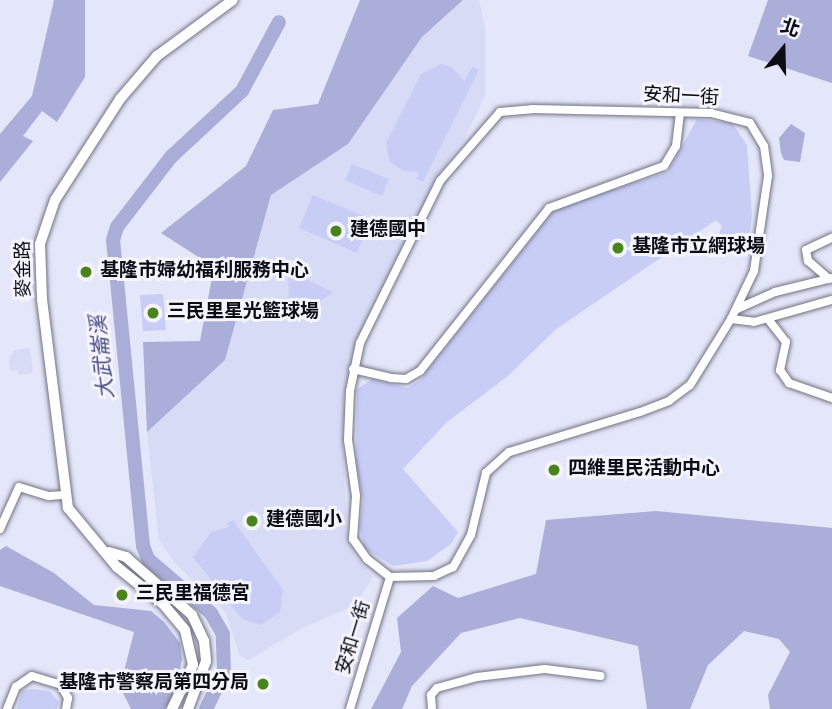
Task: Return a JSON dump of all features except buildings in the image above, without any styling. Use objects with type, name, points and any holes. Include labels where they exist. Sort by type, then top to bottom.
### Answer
[{"type":"street","name":"麥金路","points":[[172,709],[193,665],[185,630],[162,603],[117,567],[109,552],[74,520],[65,495],[41,295],[42,232],[55,200],[126,91],[157,56],[229,1]]},
{"type":"street","name":"安和一街","points":[[532,108],[680,114],[741,119],[758,132],[764,146],[765,210],[754,271],[737,309],[690,385],[669,401],[509,452],[496,463],[483,481],[466,549],[453,567],[434,576],[390,577],[367,559],[353,538],[356,496],[348,440],[354,369],[375,310],[440,181],[500,112],[532,108]]},
{"type":"street","points":[[354,369],[406,379],[420,371],[549,208],[664,166],[676,146],[680,114]]},
{"type":"street","points":[[830,278],[808,261],[806,250],[832,238]]},
{"type":"street","points":[[737,309],[756,304],[775,292],[830,278]]},
{"type":"street","points":[[732,319],[768,318],[832,300]]},
{"type":"street","points":[[768,318],[786,342],[780,370],[789,383],[832,398]]},
{"type":"street","points":[[0,529],[19,487],[49,496],[65,495]]},
{"type":"street","name":"麥金路","points":[[109,552],[126,557],[192,614],[204,641],[206,661],[188,709]]},
{"type":"street","name":"安和一街","points":[[350,709],[390,577]]},
{"type":"street","points":[[432,709],[431,695],[437,688],[477,677],[545,669],[601,676]]},
{"type":"street","points":[[7,709],[16,687],[32,676],[61,685],[68,698],[66,709]]},
{"type":"shaded area","points":[[54,0],[85,0],[85,77],[57,122],[42,111],[23,136],[33,141],[0,182],[0,134],[32,96]]},
{"type":"shaded area","points":[[360,0],[463,0],[422,37],[348,144],[271,195],[225,360],[147,432],[143,342],[200,341],[214,267],[161,233],[246,166],[273,110],[318,104]]},
{"type":"shaded area","points":[[463,0],[479,0],[485,28],[485,96],[465,138],[439,174],[368,316],[349,368],[343,442],[347,537],[356,558],[373,577],[354,606],[304,627],[248,660],[240,656],[226,613],[175,563],[159,540],[147,432],[225,360],[271,195],[348,144],[422,37]]},
{"type":"shaded area","points":[[768,0],[832,0],[832,83],[748,56]]},
{"type":"shaded area","points":[[441,64],[452,67],[464,81],[473,66],[479,70],[423,182],[416,179],[419,172],[403,171],[390,162],[386,143],[421,74]]},
{"type":"shaded area","points":[[697,119],[732,123],[747,145],[752,215],[748,251],[719,234],[722,226],[716,220],[555,330],[508,376],[447,422],[403,469],[458,532],[451,544],[427,561],[393,566],[364,548],[360,527],[363,499],[356,466],[357,389],[373,379],[407,388],[420,380],[556,208],[668,172]]},
{"type":"shaded area","points":[[791,124],[805,133],[800,162],[784,160],[781,153],[779,138]]},
{"type":"shaded area","points":[[352,164],[389,179],[382,196],[345,180]]},
{"type":"shaded area","points":[[313,195],[371,219],[357,253],[299,228]]},
{"type":"shaded area","points":[[288,270],[333,292],[303,314],[289,307]]},
{"type":"shaded area","name":"三民里星光籃球場","points":[[163,294],[166,330],[143,331],[140,295]]},
{"type":"shaded area","points":[[30,348],[33,373],[18,375],[17,370],[10,371],[9,358],[15,350]]},
{"type":"shaded area","points":[[656,511],[832,528],[832,709],[770,709],[768,695],[790,652],[779,639],[744,631],[708,665],[690,709],[647,709],[638,646],[520,618],[461,633],[412,686],[402,709],[371,709],[401,652],[397,618],[433,586],[458,598],[536,574],[546,520]]},
{"type":"shaded area","points":[[233,520],[283,590],[280,612],[261,625],[242,619],[193,557],[211,532],[229,527],[227,523]]},
{"type":"shaded area","points":[[6,546],[54,573],[94,605],[151,611],[164,622],[180,643],[182,659],[175,692],[165,709],[131,709],[120,687],[134,632],[0,586],[0,550]]},
{"type":"shaded area","points":[[22,691],[49,691],[59,702],[57,709],[17,709]]},
{"type":"waterway","name":"大武崙溪","points":[[206,709],[224,672],[223,634],[211,613],[148,559],[143,546],[113,240],[117,227],[171,157],[242,91],[279,22]]},
{"type":"place","name":"建德國中","points":[[336,231]]},
{"type":"place","name":"基隆市立網球場","points":[[618,248]]},
{"type":"place","name":"基隆市婦幼福利服務中心","points":[[86,272]]},
{"type":"place","name":"三民里星光籃球場","points":[[153,313]]},
{"type":"place","name":"四維里民活動中心","points":[[554,470]]},
{"type":"place","name":"建德國小","points":[[252,521]]},
{"type":"place","name":"三民里福德宮","points":[[122,595]]},
{"type":"place","name":"基隆市警察局第四分局","points":[[263,684]]}]
